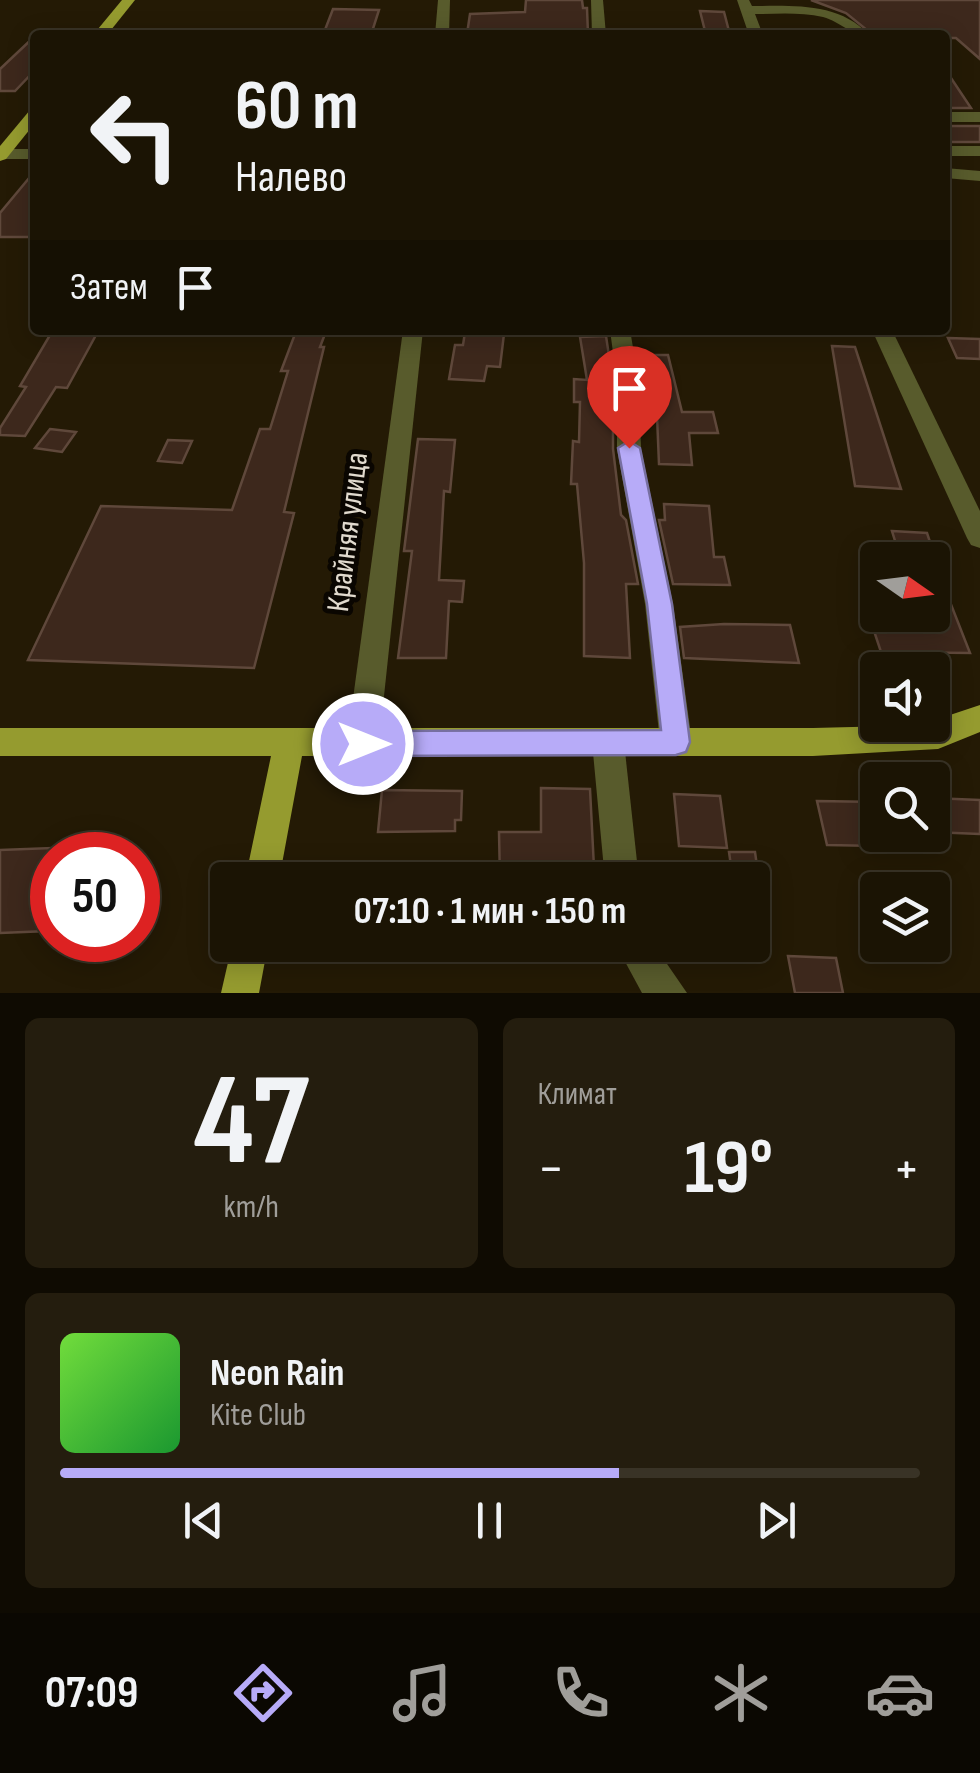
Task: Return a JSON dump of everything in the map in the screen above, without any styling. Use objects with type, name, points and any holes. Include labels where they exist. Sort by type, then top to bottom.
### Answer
[{"type":"main road","points":[[104,30],[129,0]]},
{"type":"main road","points":[[1,154],[30,119]]},
{"type":"main road","points":[[0,742],[813,742],[938,734],[980,718]]},
{"type":"main road","points":[[266,862],[289,744]]},
{"type":"main road","points":[[240,993],[246,962]]},
{"type":"street","points":[[442,30],[444,0]]},
{"type":"street","points":[[597,0],[599,30]]},
{"type":"street","points":[[754,30],[745,5],[830,16],[857,30]]},
{"type":"street","points":[[950,117],[980,117]]},
{"type":"street","points":[[950,151],[980,151]]},
{"type":"street","points":[[1,154],[30,154]]},
{"type":"street","points":[[950,173],[980,176]]},
{"type":"street","name":"Крайняя улица","points":[[363,744],[412,335]]},
{"type":"street","points":[[621,335],[628,382],[629,448],[660,604],[676,742]]},
{"type":"street","points":[[884,335],[980,538]]},
{"type":"street","points":[[608,742],[620,862]]},
{"type":"street","points":[[644,962],[668,993]]},
{"type":"building","points":[[526,0],[582,0],[583,8],[587,8],[588,30],[468,30],[470,14],[525,12]]},
{"type":"building","points":[[811,0],[980,0],[980,59],[956,38],[950,38],[950,30],[867,30],[846,13]]},
{"type":"building","points":[[333,9],[379,10],[373,30],[325,30]]},
{"type":"building","points":[[700,11],[724,12],[729,30],[705,30]]},
{"type":"building","points":[[30,41],[30,75],[15,91],[0,91],[0,69]]},
{"type":"building","points":[[950,76],[971,108],[950,108]]},
{"type":"building","points":[[950,126],[980,126],[980,142],[950,142]]},
{"type":"building","points":[[30,177],[30,237],[0,237],[0,213]]},
{"type":"building","points":[[50,335],[96,335],[67,388],[56,387],[25,436],[0,435],[0,428],[26,387],[20,386]]},
{"type":"building","points":[[295,335],[325,335],[284,512],[294,513],[254,668],[28,660],[101,506],[232,510],[260,429],[270,429],[288,371],[281,371]]},
{"type":"building","points":[[465,335],[504,335],[500,367],[487,366],[484,381],[449,379],[455,345],[463,345]]},
{"type":"building","points":[[606,336],[613,382],[613,449],[621,515],[626,520],[638,584],[626,584],[630,658],[584,656],[584,563],[577,484],[571,484],[573,441],[579,442],[580,402],[574,402],[574,379],[587,380],[580,337]]},
{"type":"building","points":[[948,338],[980,339],[980,359],[957,358]]},
{"type":"building","points":[[832,346],[855,347],[901,489],[855,486]]},
{"type":"building","points":[[638,355],[668,355],[682,412],[713,412],[718,433],[689,433],[692,465],[659,464],[657,416],[644,416]]},
{"type":"building","points":[[50,429],[76,432],[62,452],[35,448]]},
{"type":"building","points":[[418,439],[455,440],[450,492],[444,491],[439,580],[464,581],[462,602],[449,601],[446,658],[398,658],[412,551],[404,551]]},
{"type":"building","points":[[168,440],[192,441],[182,463],[158,461]]},
{"type":"building","points":[[664,504],[709,506],[714,557],[724,557],[730,585],[673,584],[659,520],[665,520]]},
{"type":"building","points":[[892,531],[927,533],[930,542],[895,542]]},
{"type":"building","points":[[950,602],[970,653],[950,652],[881,652],[874,632],[950,632]]},
{"type":"building","points":[[790,625],[799,663],[684,658],[680,627]]},
{"type":"building","points":[[541,788],[590,789],[594,862],[500,862],[499,832],[541,832]]},
{"type":"building","points":[[382,790],[462,791],[461,820],[455,820],[455,831],[378,832]]},
{"type":"building","points":[[674,794],[720,796],[727,848],[679,846]]},
{"type":"building","points":[[950,799],[980,800],[980,834],[950,833]]},
{"type":"building","points":[[817,801],[860,802],[860,846],[827,845]]},
{"type":"building","points":[[30,849],[30,932],[0,933],[0,850]]},
{"type":"building","points":[[729,852],[755,852],[756,862],[730,862]]},
{"type":"building","points":[[788,956],[836,958],[843,993],[795,993]]},
{"type":"route","points":[[363,744],[676,742],[660,604],[629,448]]}]
